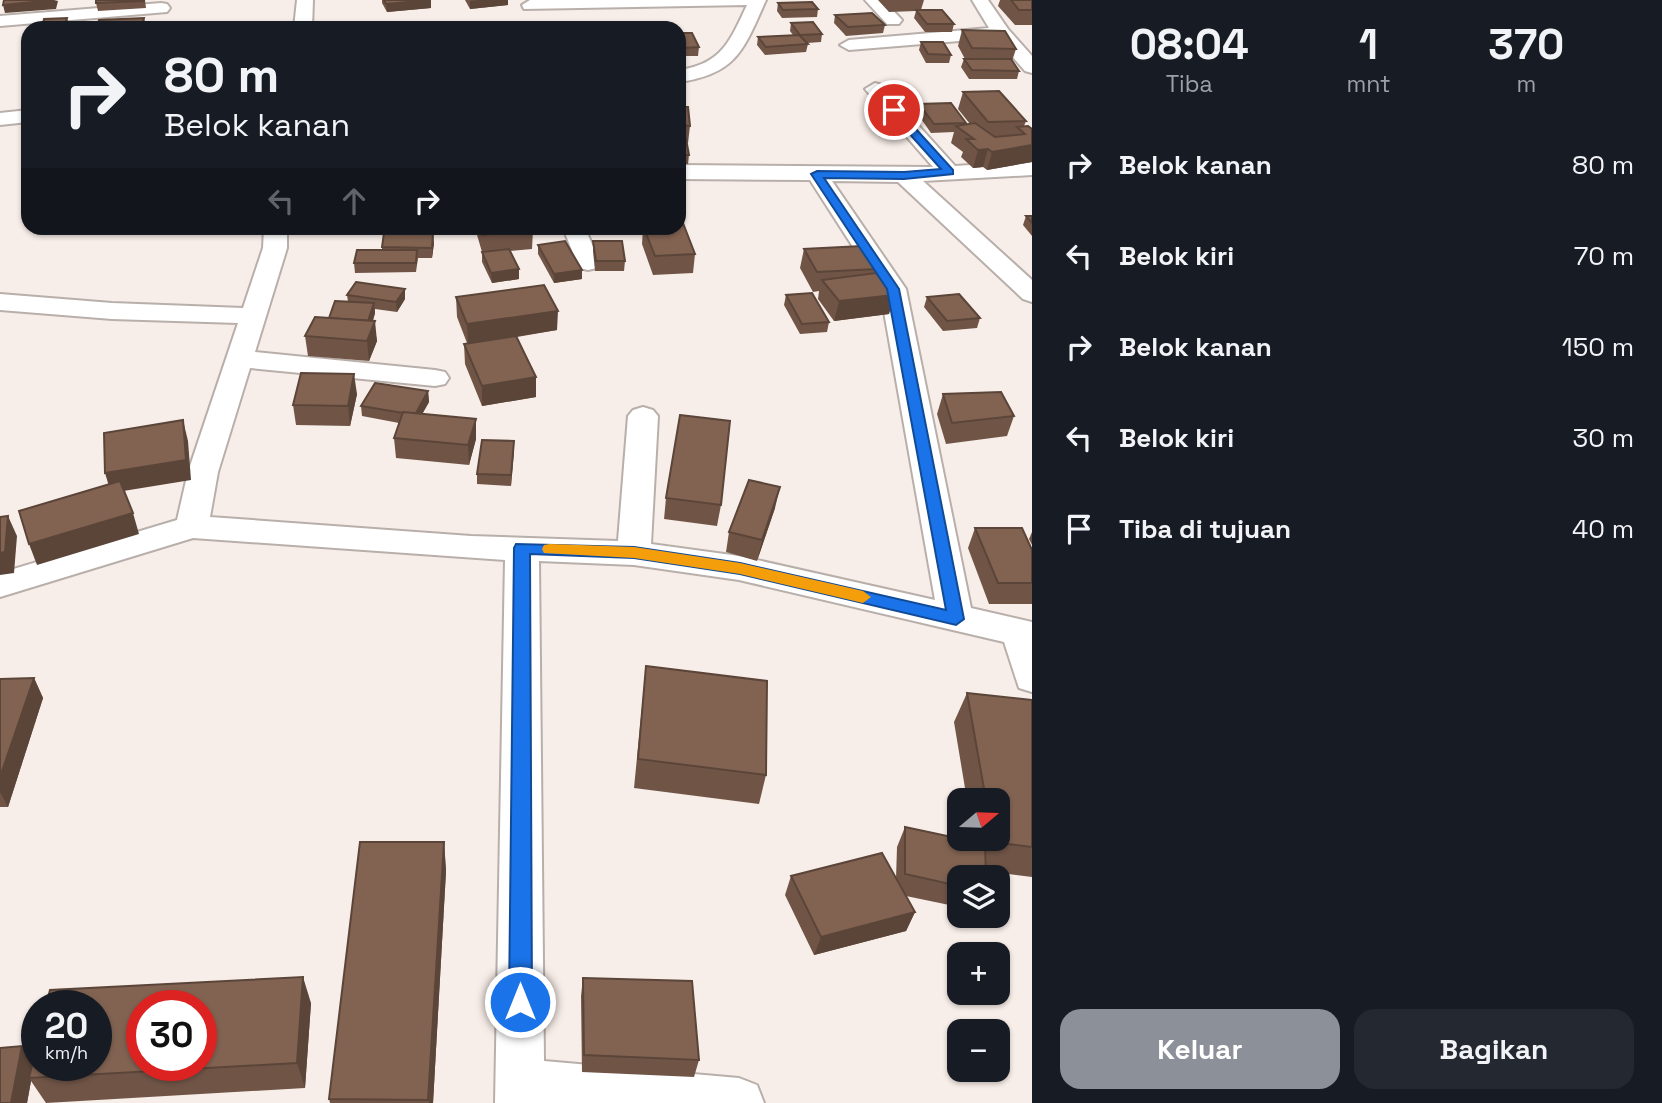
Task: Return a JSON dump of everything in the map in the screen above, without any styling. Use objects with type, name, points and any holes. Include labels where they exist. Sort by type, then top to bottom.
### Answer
[{"type":"street","points":[[304,21],[305,0]]},
{"type":"street","points":[[537,21],[529,3],[757,0],[740,39],[720,65],[695,75],[686,76]]},
{"type":"street","points":[[873,0],[893,20]]},
{"type":"street","points":[[980,0],[1001,32],[1032,67]]},
{"type":"street","points":[[0,20],[162,4]]},
{"type":"street","points":[[849,45],[1001,32]]},
{"type":"street","points":[[876,89],[949,172]]},
{"type":"street","points":[[0,119],[21,117]]},
{"type":"street","points":[[686,172],[904,176],[1032,168]]},
{"type":"street","points":[[817,174],[893,289],[956,619]]},
{"type":"street","points":[[904,176],[1032,294]]},
{"type":"street","points":[[192,527],[203,472],[275,248],[276,235]]},
{"type":"street","points":[[577,235],[588,263]]},
{"type":"street","points":[[0,302],[112,311],[254,316]]},
{"type":"street","points":[[239,359],[435,377]]},
{"type":"street","points":[[634,553],[643,416]]},
{"type":"street","points":[[4,593],[192,527],[471,547],[634,553],[740,568],[1026,634],[1032,678]]},
{"type":"street","points":[[522,548],[520,1093],[739,1103]]},
{"type":"building","points":[[4,0],[54,0],[3,5]]},
{"type":"building","points":[[96,0],[144,0],[144,1],[96,3]]},
{"type":"building","points":[[384,0],[429,0],[386,4]]},
{"type":"building","points":[[1011,0],[1032,0],[1032,10],[1019,10]]},
{"type":"building","points":[[812,2],[818,9],[783,10],[778,3]]},
{"type":"building","points":[[916,10],[942,10],[954,24],[927,24]]},
{"type":"building","points":[[872,13],[885,25],[848,27],[835,15]]},
{"type":"building","points":[[67,18],[66,21],[44,19]]},
{"type":"building","points":[[144,18],[143,21],[99,20]]},
{"type":"building","points":[[813,22],[822,34],[800,35],[791,23]]},
{"type":"building","points":[[962,30],[1005,31],[1016,49],[972,48]]},
{"type":"building","points":[[686,33],[692,33],[699,47],[686,48]]},
{"type":"building","points":[[799,35],[808,44],[766,47],[758,37]]},
{"type":"building","points":[[921,42],[943,42],[951,55],[928,54]]},
{"type":"building","points":[[964,59],[1011,59],[1019,71],[972,70]]},
{"type":"building","points":[[999,91],[1026,121],[988,122],[963,92]]},
{"type":"building","points":[[951,103],[966,123],[934,124],[919,104]]},
{"type":"building","points":[[686,107],[688,107],[690,126],[686,126]]},
{"type":"building","points":[[975,123],[995,137],[1025,134],[1017,127],[1028,126],[1032,129],[1032,145],[992,152],[988,149],[978,150],[966,139],[974,139],[956,126]]},
{"type":"building","points":[[686,231],[695,254],[655,256],[647,235],[686,235]]},
{"type":"building","points":[[384,235],[433,235],[432,248],[382,247]]},
{"type":"building","points":[[565,241],[582,270],[554,274],[538,245]]},
{"type":"building","points":[[593,241],[622,241],[625,261],[596,261]]},
{"type":"building","points":[[862,246],[877,269],[817,272],[804,249]]},
{"type":"building","points":[[509,249],[519,269],[491,273],[482,252]]},
{"type":"building","points":[[357,250],[417,250],[416,263],[354,263]]},
{"type":"building","points":[[876,273],[894,295],[839,301],[822,280]]},
{"type":"building","points":[[356,282],[405,289],[396,302],[347,295]]},
{"type":"building","points":[[544,285],[558,311],[467,324],[456,297]]},
{"type":"building","points":[[812,293],[829,322],[802,324],[786,295]]},
{"type":"building","points":[[959,294],[980,318],[947,321],[927,297]]},
{"type":"building","points":[[335,301],[374,303],[368,321],[329,318]]},
{"type":"building","points":[[315,317],[375,321],[367,341],[305,336]]},
{"type":"building","points":[[516,336],[536,377],[482,386],[464,344]]},
{"type":"building","points":[[301,373],[354,374],[348,406],[293,405]]},
{"type":"building","points":[[375,383],[428,391],[416,413],[361,406]]},
{"type":"building","points":[[1001,392],[1014,416],[952,423],[943,394]]},
{"type":"building","points":[[403,412],[476,419],[468,445],[394,438]]},
{"type":"building","points":[[680,415],[730,421],[721,505],[666,498]]},
{"type":"building","points":[[183,420],[186,460],[105,473],[104,433]]},
{"type":"building","points":[[482,440],[514,441],[511,475],[477,474]]},
{"type":"building","points":[[749,480],[780,487],[762,540],[729,532]]},
{"type":"building","points":[[120,481],[133,513],[29,544],[19,511]]},
{"type":"building","points":[[8,516],[5,552],[0,553],[0,517]]},
{"type":"building","points":[[975,528],[1022,528],[1032,550],[1032,583],[998,583]]},
{"type":"building","points":[[646,666],[767,681],[766,775],[638,759]]},
{"type":"building","points":[[34,678],[0,777],[0,679]]},
{"type":"building","points":[[967,693],[1032,700],[1032,847],[1010,844],[1010,788],[984,788]]},
{"type":"building","points":[[905,827],[947,836],[947,851],[985,851],[986,865],[947,865],[947,883],[905,874]]},
{"type":"building","points":[[360,842],[444,842],[428,1100],[329,1099]]},
{"type":"building","points":[[882,853],[915,912],[821,937],[791,876]]},
{"type":"building","points":[[303,977],[297,1063],[217,1067],[217,990],[126,990],[126,1073],[112,1073],[112,990],[50,990]]},
{"type":"building","points":[[583,978],[692,981],[699,1060],[584,1055]]},
{"type":"building","points":[[21,1046],[11,1103],[0,1103],[0,1048]]},
{"type":"slow traffic","points":[[550,549],[634,553],[740,568],[863,597]]},
{"type":"route","points":[[520,1002],[522,548],[634,553],[740,568],[956,619],[893,289],[817,174],[904,176],[949,172],[894,110]]}]
